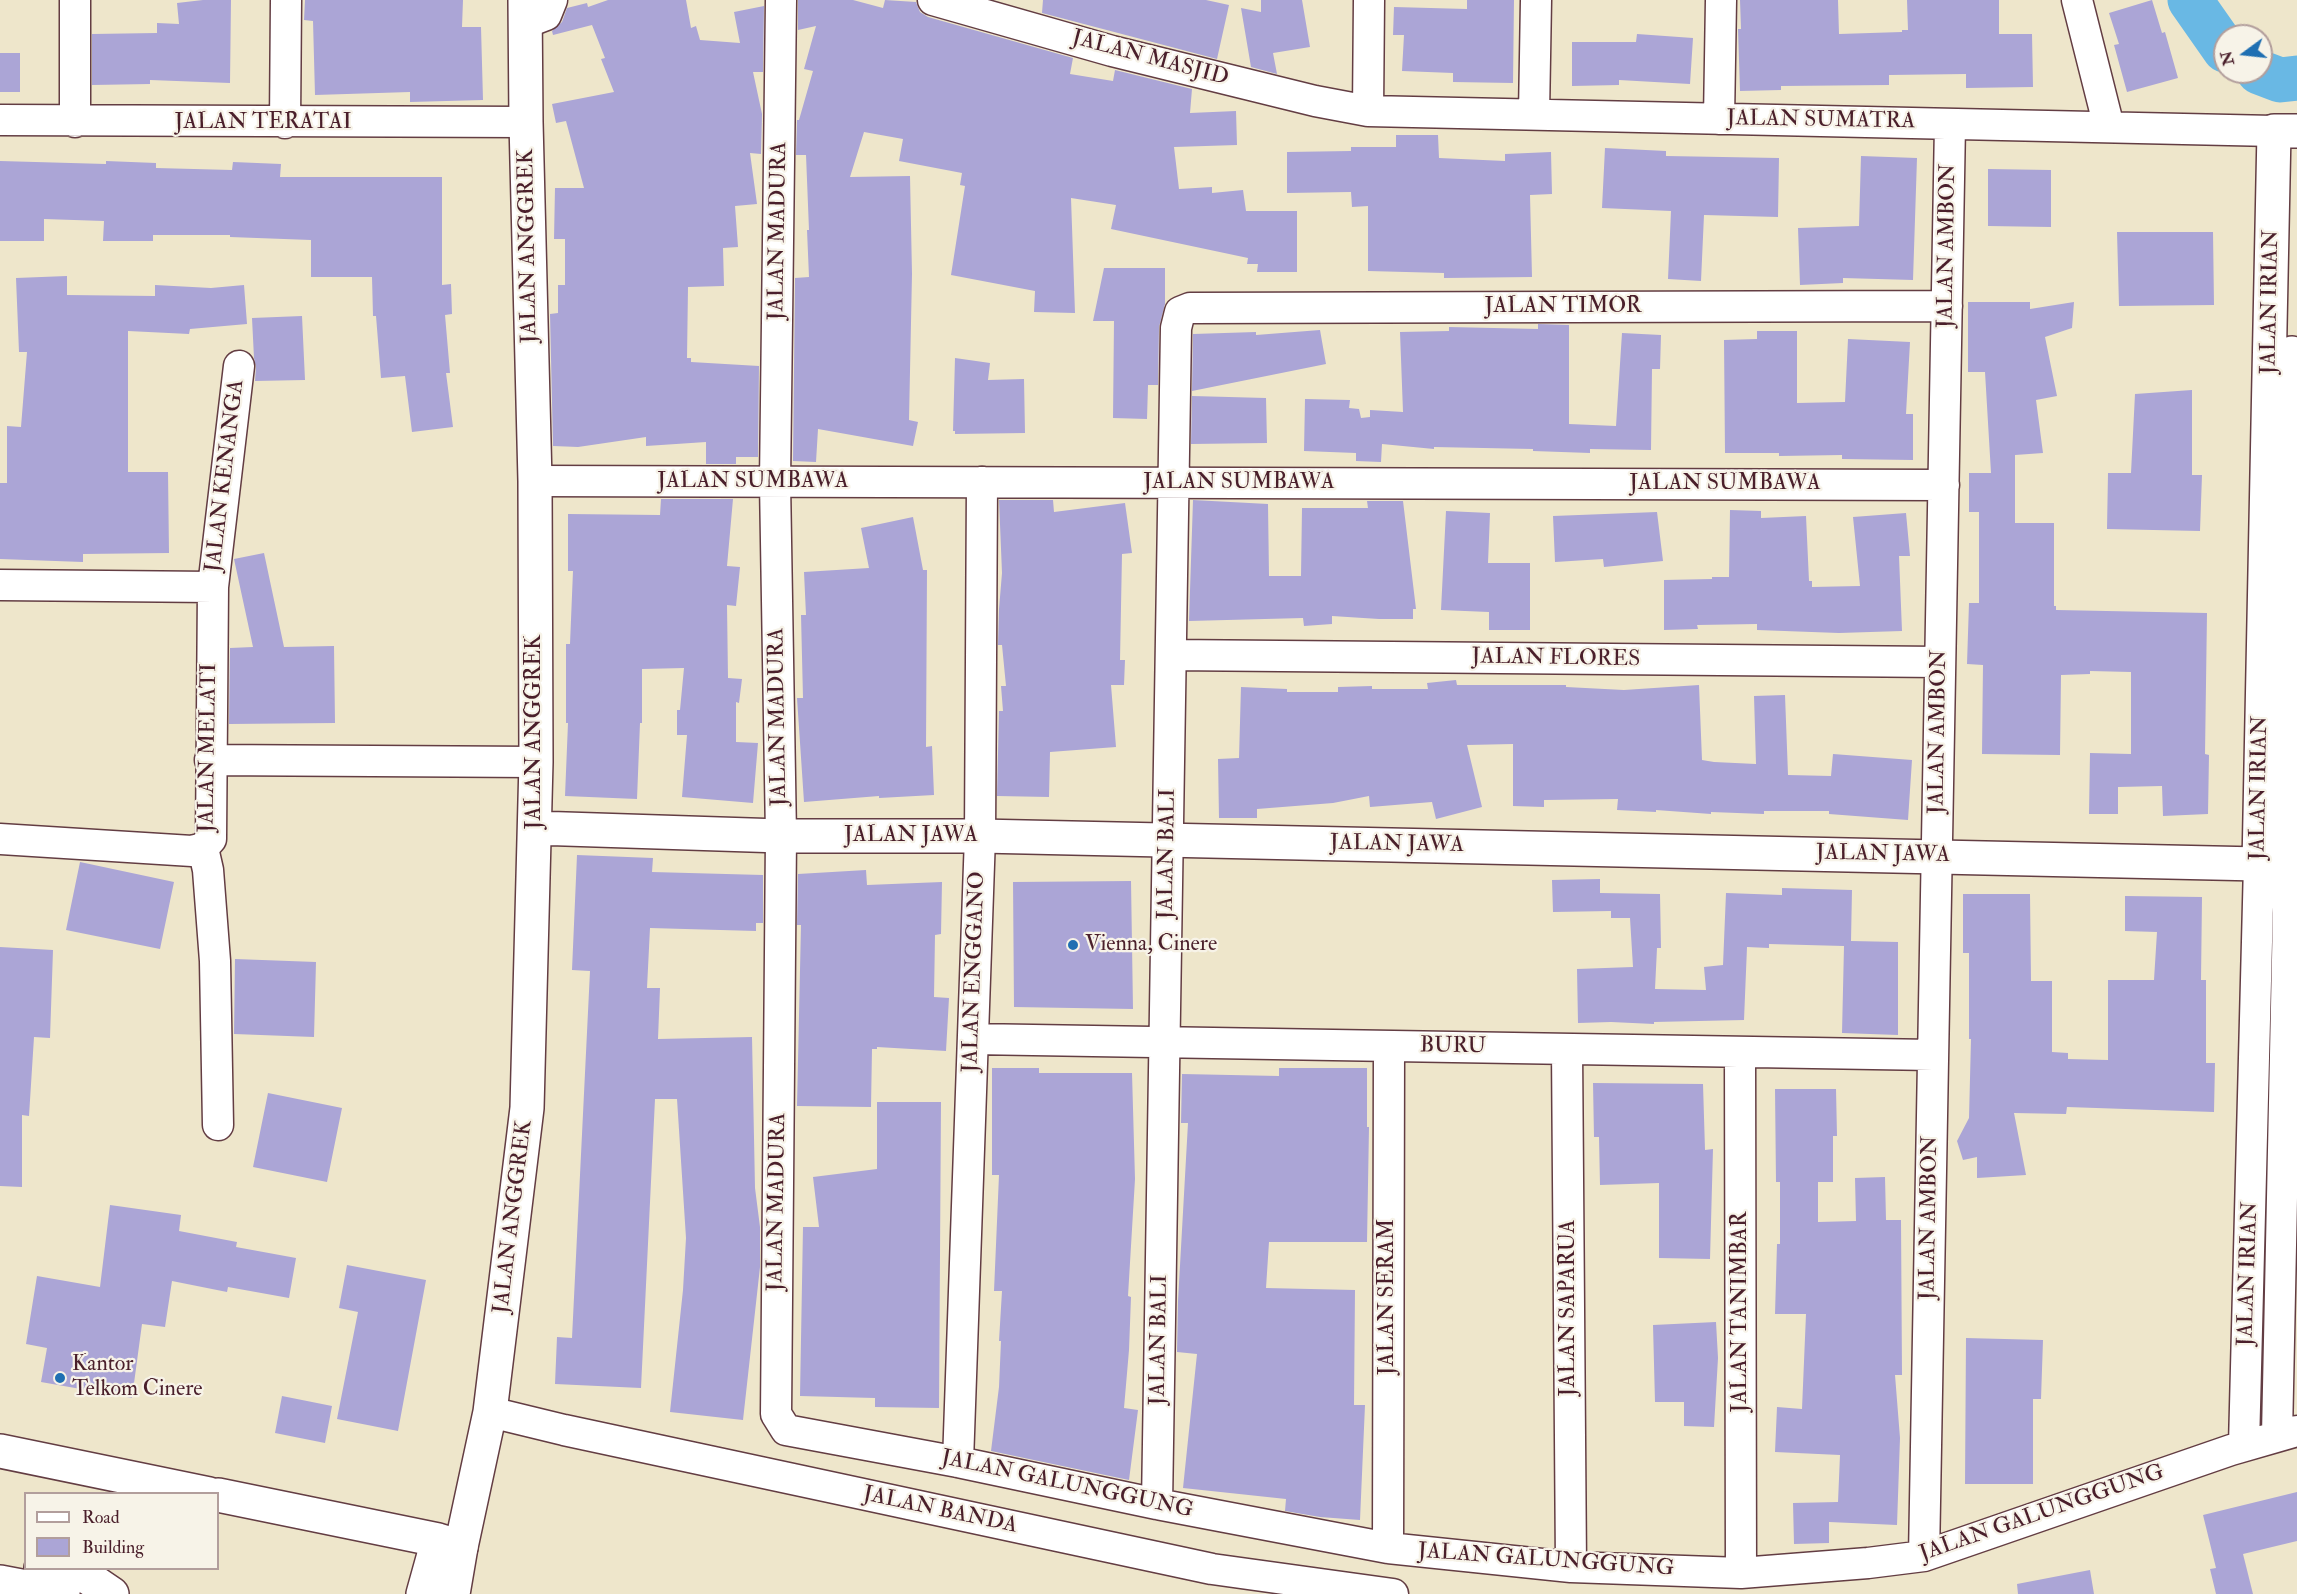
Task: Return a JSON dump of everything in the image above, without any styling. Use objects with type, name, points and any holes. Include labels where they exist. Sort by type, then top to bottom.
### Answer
[{"type":"street","points":[[75,0],[75,122]]},
{"type":"street","points":[[285,123],[286,0]]},
{"type":"street","points":[[525,11],[546,15],[552,0]]},
{"type":"street","name":"JALAN MADURA","points":[[781,0],[775,482],[781,836],[776,1414],[786,1430]]},
{"type":"street","name":"JALAN MASJID","points":[[933,0],[1112,51],[1315,101],[1368,111]]},
{"type":"street","points":[[1368,111],[1369,0]]},
{"type":"street","points":[[1534,114],[1536,0]]},
{"type":"street","points":[[1719,119],[1721,0]]},
{"type":"street","points":[[2077,0],[2109,127]]},
{"type":"street","name":"JALAN ANGGREK","points":[[423,1594],[450,1543],[478,1460],[490,1412],[527,1108],[536,762],[535,481],[525,11]]},
{"type":"street","name":"JALAN SUMATRA","points":[[1368,111],[2288,131]]},
{"type":"street","name":"JALAN TERATAI","points":[[0,120],[526,123]]},
{"type":"street","name":"JALAN AMBON","points":[[1924,1556],[1950,124]]},
{"type":"street","name":"JALAN IRIAN","points":[[2244,1445],[2281,862],[2288,131]]},
{"type":"street","name":"JALAN TIMOR","points":[[1180,312],[1190,308],[1947,306]]},
{"type":"street","name":"JALAN BALI","points":[[1157,1504],[1173,483],[1176,328],[1180,312]]},
{"type":"street","name":"JALAN KENANGA","points":[[213,587],[239,366]]},
{"type":"street","name":"JALAN SUMBAWA","points":[[535,481],[1944,485]]},
{"type":"street","name":"JALAN ENGGANO","points":[[958,1462],[980,836],[982,482]]},
{"type":"street","points":[[0,585],[213,587]]},
{"type":"street","name":"JALAN MELATI","points":[[0,839],[192,851],[203,848],[211,839],[213,587]]},
{"type":"street","name":"JALAN FLORES","points":[[1171,655],[1940,662]]},
{"type":"street","points":[[210,760],[536,762]]},
{"type":"street","name":"JALAN JAWA","points":[[535,828],[781,836],[980,836],[1937,857],[2281,862]]},
{"type":"street","points":[[203,848],[208,870],[215,961],[218,1125]]},
{"type":"street","name":"JALAN IRIAN","points":[[2281,862],[2288,925],[2287,1433]]},
{"type":"street","name":"BURU","points":[[973,1039],[1933,1055]]},
{"type":"street","name":"JALAN SERAM","points":[[1388,1548],[1389,1046]]},
{"type":"street","name":"JALAN SAPARUA","points":[[1568,1049],[1571,1567]]},
{"type":"street","name":"JALAN TANIMBAR","points":[[1740,1052],[1741,1573]]},
{"type":"street","name":"JALAN BANDA","points":[[490,1412],[564,1430],[1212,1569],[1394,1594]]},
{"type":"street","name":"JALAN GALUNGGUNG","points":[[786,1430],[1388,1548],[1571,1567],[1741,1573],[1924,1556],[2244,1445],[2287,1433]]},
{"type":"street","points":[[0,1451],[199,1492]]},
{"type":"street","points":[[219,1495],[450,1543]]},
{"type":"street","name":"JALAN ANGGREK","points":[[450,1543],[453,1594]]},
{"type":"street","points":[[0,1561],[24,1566]]},
{"type":"street","points":[[47,1570],[87,1577],[112,1594]]},
{"type":"street","points":[[0,1582],[63,1594]]},
{"type":"building","points":[[231,0],[230,83],[150,80],[150,84],[92,85],[92,34],[157,33],[157,23],[179,24],[177,3]]},
{"type":"building","points":[[305,0],[463,0],[462,27],[481,27],[483,100],[410,102],[410,92],[315,95],[313,21],[304,20]]},
{"type":"building","points":[[608,0],[686,0],[691,28],[696,26],[700,40],[740,43],[734,12],[764,6],[763,72],[753,72],[762,114],[761,154],[750,153],[757,204],[735,206],[738,247],[723,248],[724,286],[688,287],[687,358],[691,358],[691,362],[759,366],[758,457],[736,457],[736,464],[706,464],[706,442],[646,446],[646,437],[578,447],[553,446],[550,314],[558,313],[558,285],[565,285],[565,239],[554,239],[555,188],[584,188],[566,121],[556,123],[552,104],[614,92],[601,59],[605,58],[592,25],[553,35],[552,31],[562,22],[567,8],[587,3],[588,7]]},
{"type":"building","points":[[798,0],[853,0],[883,8],[885,0],[916,2],[920,12],[928,17],[1073,58],[1070,74],[1113,81],[1115,70],[1192,89],[1190,113],[1236,111],[1237,145],[1174,147],[1179,189],[1212,187],[1212,193],[1243,190],[1246,211],[1297,211],[1297,272],[1257,272],[1258,264],[1247,264],[1248,258],[1111,229],[1116,205],[1071,198],[1075,313],[1034,312],[1035,291],[951,275],[965,186],[960,185],[962,173],[899,161],[903,139],[864,132],[850,177],[910,176],[912,274],[909,420],[918,422],[913,446],[818,429],[816,462],[793,461],[795,278],[809,277],[806,155],[796,155],[797,120],[799,120],[813,71],[804,69],[816,26],[798,30]]},
{"type":"building","points":[[1043,0],[1206,0],[1229,5],[1217,59],[1042,13]]},
{"type":"building","points":[[1261,0],[1302,0],[1310,47],[1273,53],[1277,74],[1251,67],[1241,8],[1261,12]]},
{"type":"building","points":[[1467,0],[1514,0],[1513,83],[1453,82],[1453,73],[1402,71],[1404,35],[1393,35],[1394,7],[1467,9]]},
{"type":"building","points":[[1740,0],[1838,0],[1839,34],[1908,30],[1907,0],[1999,0],[1999,34],[2032,34],[2033,87],[1966,88],[1966,74],[1889,75],[1889,85],[1781,86],[1781,90],[1740,91],[1738,29],[1741,29]]},
{"type":"building","points":[[2152,0],[2162,33],[2165,32],[2178,78],[2127,92],[2114,45],[2119,44],[2109,13]]},
{"type":"building","points":[[1637,34],[1693,38],[1690,84],[1619,80],[1619,85],[1572,86],[1572,42],[1636,42]]},
{"type":"building","points":[[0,53],[20,53],[20,92],[0,92]]},
{"type":"building","points":[[1396,135],[1438,135],[1439,158],[1505,161],[1505,154],[1551,152],[1552,194],[1530,195],[1532,277],[1444,278],[1444,273],[1368,271],[1368,206],[1352,207],[1351,192],[1287,193],[1287,152],[1351,151],[1351,147],[1396,147]]},
{"type":"building","points":[[1605,148],[1666,151],[1666,156],[1779,158],[1778,217],[1704,215],[1701,281],[1668,279],[1671,211],[1602,208]]},
{"type":"building","points":[[1861,156],[1917,158],[1913,280],[1843,278],[1843,283],[1800,285],[1798,228],[1859,226]]},
{"type":"building","points":[[0,161],[106,164],[106,161],[156,163],[156,168],[232,170],[233,162],[281,164],[280,177],[442,177],[442,285],[451,284],[452,314],[445,315],[450,373],[446,373],[453,427],[412,432],[405,376],[381,378],[376,316],[373,316],[372,277],[311,277],[311,240],[230,237],[230,235],[153,235],[153,241],[103,241],[104,221],[44,219],[44,241],[0,241]]},
{"type":"building","points":[[1988,169],[2051,170],[2051,227],[1988,226]]},
{"type":"building","points":[[2117,232],[2213,232],[2214,305],[2119,306]]},
{"type":"building","points":[[1104,268],[1165,268],[1165,304],[1159,327],[1158,385],[1148,385],[1147,419],[1113,418],[1114,321],[1093,321]]},
{"type":"building","points":[[67,276],[67,295],[155,296],[155,285],[211,288],[244,285],[247,324],[190,329],[189,334],[128,331],[128,472],[168,472],[169,553],[83,554],[83,562],[0,559],[0,483],[7,483],[7,426],[21,427],[27,352],[19,352],[16,278]]},
{"type":"building","points":[[1968,302],[2030,302],[2030,309],[2074,302],[2072,328],[2045,337],[2057,396],[2036,400],[2043,453],[2015,455],[2015,523],[2054,523],[2054,606],[2056,610],[2207,613],[2205,754],[2209,755],[2208,814],[2163,816],[2162,786],[2118,787],[2118,814],[2089,814],[2090,753],[2131,754],[2131,672],[2090,671],[2090,674],[2061,675],[2060,755],[1982,754],[1983,665],[1967,664],[1969,603],[1979,603],[1979,512],[1969,512],[1969,473],[1991,473],[1985,372],[1968,372]]},
{"type":"building","points":[[302,316],[305,380],[255,381],[252,318]]},
{"type":"building","points":[[1538,324],[1569,325],[1569,424],[1616,426],[1622,333],[1661,335],[1660,369],[1652,369],[1651,450],[1590,449],[1590,453],[1533,451],[1533,449],[1434,447],[1434,449],[1382,444],[1381,462],[1356,461],[1356,453],[1304,451],[1305,399],[1350,400],[1349,408],[1359,409],[1361,418],[1370,417],[1370,410],[1403,412],[1400,332],[1449,331],[1449,327],[1538,329]]},
{"type":"building","points":[[1320,330],[1326,364],[1192,391],[1193,334],[1256,332],[1256,335]]},
{"type":"building","points":[[1757,331],[1797,331],[1797,403],[1845,402],[1848,339],[1910,342],[1906,414],[1913,414],[1913,460],[1842,459],[1842,455],[1779,456],[1779,453],[1725,453],[1724,340],[1757,339]]},
{"type":"building","points":[[955,358],[990,363],[988,380],[1024,379],[1025,433],[955,434],[953,431]]},
{"type":"building","points":[[2192,390],[2192,475],[2202,475],[2200,531],[2107,529],[2108,473],[2131,473],[2135,394]]},
{"type":"building","points":[[1192,396],[1266,398],[1267,443],[1191,444]]},
{"type":"building","points":[[661,499],[733,499],[727,566],[740,567],[736,606],[727,605],[728,678],[742,679],[739,703],[736,702],[736,742],[758,743],[753,803],[682,797],[687,735],[677,735],[677,710],[680,710],[684,668],[642,669],[642,723],[640,723],[637,799],[565,796],[568,723],[566,723],[566,644],[570,644],[573,571],[568,571],[568,514],[660,515]]},
{"type":"building","points":[[999,500],[1053,500],[1054,512],[1125,503],[1132,553],[1122,554],[1120,660],[1125,660],[1124,685],[1111,685],[1116,747],[1050,752],[1049,797],[997,796],[999,711],[1003,711],[1001,686],[1006,686],[1002,645],[998,645],[1002,573]]},
{"type":"building","points":[[1193,500],[1268,504],[1269,576],[1301,576],[1302,508],[1368,508],[1367,501],[1403,501],[1416,609],[1413,609],[1413,619],[1332,616],[1332,624],[1304,626],[1303,618],[1189,621]]},
{"type":"building","points":[[1730,510],[1761,511],[1761,518],[1806,516],[1809,581],[1812,581],[1812,587],[1860,586],[1853,517],[1906,513],[1910,556],[1899,556],[1902,631],[1839,633],[1757,630],[1757,624],[1697,625],[1698,629],[1664,630],[1664,580],[1729,577]]},
{"type":"building","points":[[1446,511],[1490,513],[1488,563],[1530,563],[1530,630],[1489,630],[1489,612],[1441,610]]},
{"type":"building","points":[[1657,512],[1663,561],[1604,567],[1603,559],[1555,562],[1553,516]]},
{"type":"building","points":[[913,517],[923,570],[927,570],[926,747],[932,746],[934,795],[879,798],[879,796],[804,802],[797,698],[803,698],[801,615],[806,615],[804,572],[869,568],[861,528]]},
{"type":"building","points":[[264,553],[284,647],[334,646],[335,723],[229,724],[230,648],[253,647],[234,559]]},
{"type":"building","points":[[1456,680],[1457,685],[1566,685],[1566,687],[1624,690],[1699,685],[1702,760],[1756,764],[1754,696],[1785,695],[1788,775],[1831,776],[1833,754],[1912,760],[1908,820],[1829,814],[1829,811],[1764,811],[1764,814],[1711,812],[1711,814],[1617,810],[1618,799],[1544,800],[1544,807],[1513,806],[1513,744],[1467,745],[1482,807],[1436,819],[1432,802],[1370,807],[1369,796],[1333,803],[1257,809],[1257,818],[1219,818],[1218,759],[1239,758],[1241,687],[1287,689],[1287,692],[1338,692],[1338,687],[1428,689],[1427,683]]},
{"type":"building","points":[[577,855],[653,858],[652,872],[763,875],[763,923],[756,923],[756,931],[650,928],[647,988],[660,988],[658,1039],[752,1037],[755,1188],[760,1227],[760,1267],[743,1420],[670,1412],[686,1238],[677,1099],[655,1099],[641,1388],[555,1384],[557,1337],[572,1338],[590,971],[572,970]]},
{"type":"building","points":[[80,862],[174,882],[160,949],[66,930]]},
{"type":"building","points":[[866,870],[867,885],[942,882],[941,934],[935,935],[934,997],[949,998],[946,1051],[877,1047],[877,1049],[872,1049],[871,1107],[797,1106],[801,925],[797,925],[798,874]]},
{"type":"building","points":[[1600,879],[1600,893],[1660,894],[1661,948],[1657,948],[1655,989],[1706,990],[1704,967],[1723,965],[1726,893],[1782,895],[1782,888],[1852,890],[1851,941],[1898,942],[1898,1035],[1842,1033],[1844,946],[1769,944],[1769,948],[1747,947],[1744,1020],[1654,1022],[1654,1024],[1578,1023],[1577,969],[1633,967],[1630,918],[1611,918],[1611,911],[1553,912],[1552,880]]},
{"type":"building","name":"Vienna, Cinere","points":[[1131,881],[1133,1009],[1014,1007],[1013,882]]},
{"type":"building","points":[[1963,894],[2030,894],[2031,981],[2052,981],[2052,1052],[2068,1053],[2068,1059],[2108,1060],[2108,980],[2154,980],[2157,932],[2125,931],[2125,896],[2202,897],[2201,980],[2206,980],[2206,1063],[2215,1063],[2214,1112],[2067,1107],[2066,1114],[2014,1113],[2026,1175],[1977,1178],[1977,1157],[1963,1160],[1957,1141],[1969,1118],[1971,1039],[1969,1039],[1969,953],[1963,953]]},
{"type":"building","points":[[0,947],[53,950],[50,1038],[34,1037],[29,1116],[22,1115],[22,1187],[0,1186]]},
{"type":"building","points":[[235,959],[316,962],[314,1037],[234,1034]]},
{"type":"building","points":[[992,1068],[1039,1068],[1039,1073],[1132,1073],[1135,1179],[1128,1296],[1131,1297],[1129,1350],[1124,1408],[1138,1410],[1129,1480],[991,1451],[999,1387],[1002,1291],[994,1291],[999,1175],[992,1175]]},
{"type":"building","points":[[1279,1068],[1367,1068],[1367,1127],[1369,1127],[1367,1242],[1269,1242],[1266,1288],[1355,1290],[1354,1405],[1365,1405],[1360,1520],[1285,1511],[1286,1499],[1183,1488],[1197,1354],[1177,1352],[1188,1123],[1181,1123],[1182,1074],[1279,1076]]},
{"type":"building","points":[[1593,1083],[1703,1084],[1705,1150],[1713,1149],[1710,1259],[1659,1258],[1659,1183],[1600,1185],[1599,1137],[1594,1137]]},
{"type":"building","points":[[1775,1089],[1836,1089],[1837,1136],[1833,1136],[1833,1182],[1818,1182],[1818,1222],[1856,1221],[1855,1178],[1885,1177],[1886,1220],[1901,1220],[1902,1375],[1895,1375],[1900,1438],[1897,1525],[1829,1522],[1829,1543],[1794,1544],[1793,1503],[1838,1502],[1840,1455],[1775,1452],[1777,1407],[1802,1409],[1806,1314],[1775,1314],[1777,1244],[1780,1244],[1780,1182],[1776,1182]]},
{"type":"building","points":[[268,1093],[342,1108],[327,1182],[253,1167]]},
{"type":"building","points":[[877,1102],[941,1102],[939,1408],[875,1407],[875,1398],[800,1396],[803,1227],[819,1227],[813,1177],[877,1169]]},
{"type":"building","points":[[110,1205],[181,1215],[179,1231],[237,1242],[236,1247],[296,1258],[289,1298],[228,1287],[227,1292],[172,1281],[165,1327],[142,1324],[132,1398],[41,1382],[47,1348],[26,1344],[37,1276],[100,1287]]},
{"type":"building","points":[[347,1265],[426,1280],[398,1431],[337,1419],[358,1312],[339,1308]]},
{"type":"building","points":[[1716,1322],[1718,1358],[1714,1427],[1684,1426],[1684,1402],[1655,1402],[1653,1325]]},
{"type":"building","points":[[1966,1338],[2043,1340],[2041,1399],[2033,1399],[2033,1484],[1965,1484]]},
{"type":"building","points":[[282,1396],[332,1406],[325,1443],[275,1433]]},
{"type":"building","points":[[2297,1492],[2297,1541],[2243,1554],[2253,1594],[2216,1594],[2210,1569],[2216,1568],[2203,1515]]},
{"type":"building","points":[[2090,1570],[2094,1594],[2018,1594],[2017,1584]]},
{"type":"waterway","points":[[2190,0],[2213,33]]},
{"type":"waterway","points":[[2273,77],[2280,80],[2297,78]]},
{"type":"place","name":"Vienna, Cinere","points":[[1073,945]]},
{"type":"place","name":"Kantor Telkom Cinere","points":[[60,1378]]}]
